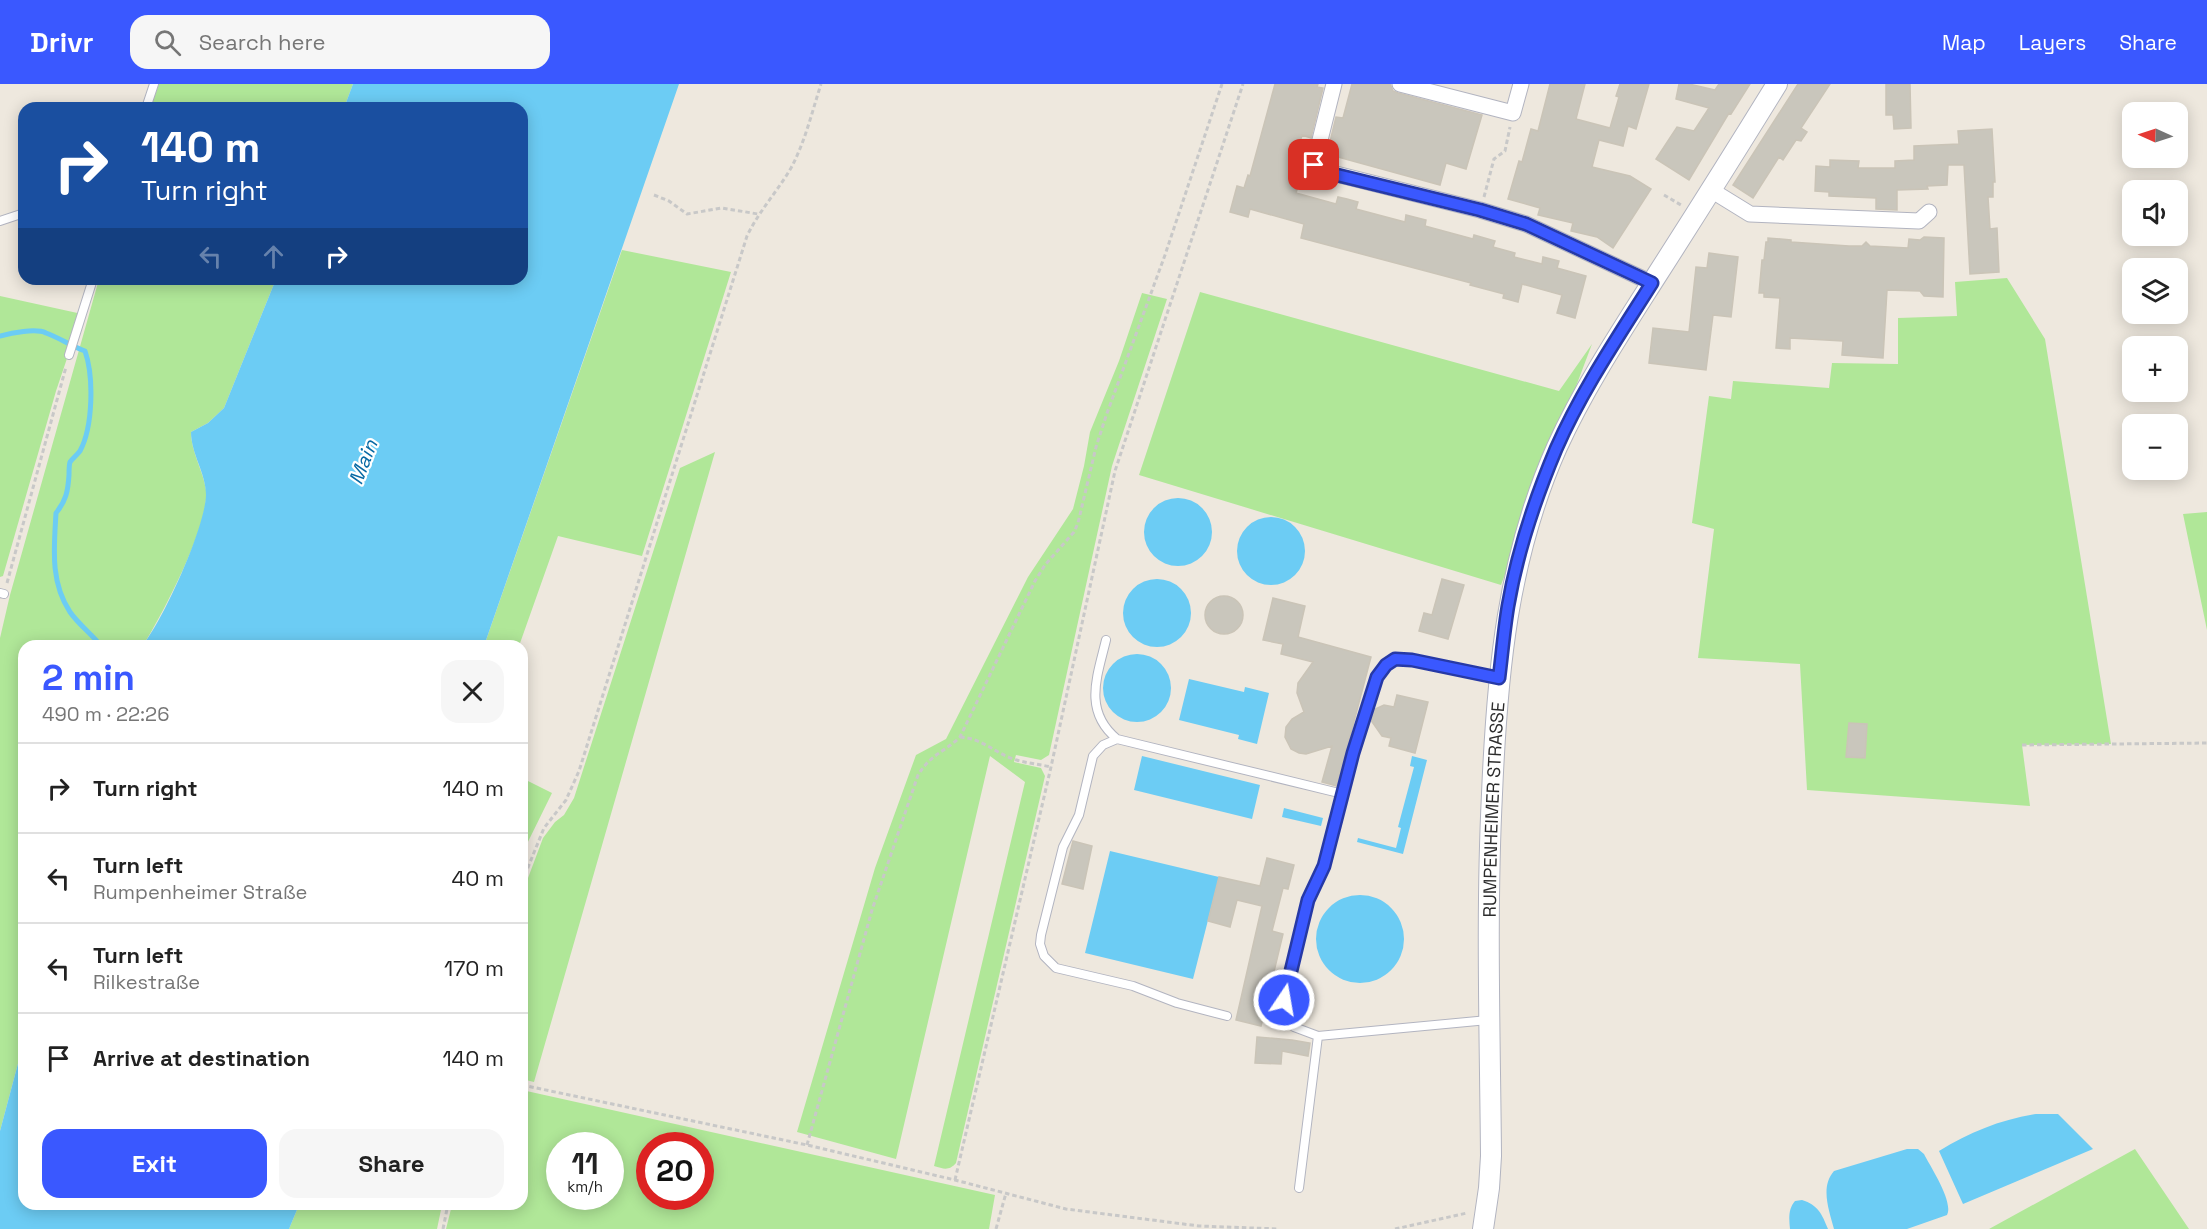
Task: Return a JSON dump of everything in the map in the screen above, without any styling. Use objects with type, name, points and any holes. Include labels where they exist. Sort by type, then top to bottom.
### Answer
[{"type":"street","points":[[1334,84],[1315,160],[1316,169],[1480,210],[1526,224],[1652,283]]},
{"type":"street","points":[[1400,84],[1513,113],[1521,84]]},
{"type":"street","name":"RUMPENHEIMER STRASSE","points":[[1483,1229],[1491,1156],[1489,864],[1495,709],[1508,605],[1526,534],[1557,448],[1586,389],[1778,84]]},
{"type":"street","points":[[1711,190],[1750,214],[1919,221],[1929,212]]},
{"type":"lane","points":[[148,102],[154,84]]},
{"type":"lane","points":[[0,221],[18,215]]},
{"type":"lane","points":[[69,355],[91,285]]},
{"type":"lane","points":[[1106,640],[1098,673],[1095,707],[1106,730],[1117,739],[1343,794]]},
{"type":"lane","points":[[1490,1020],[1318,1036],[1294,1026],[1287,1019],[1284,1000],[1308,900],[1324,866],[1377,677],[1386,665],[1395,659],[1412,660],[1499,678]]},
{"type":"lane","points":[[1117,739],[1102,745],[1094,756],[1079,815],[1063,847],[1041,935],[1041,950],[1056,968],[1133,986],[1177,1003],[1227,1016]]},
{"type":"lane","points":[[1299,1188],[1318,1036]]},
{"type":"path","points":[[528,867],[544,828],[566,800],[579,771],[747,236],[758,214],[792,165],[802,143],[821,84]]},
{"type":"path","points":[[807,1145],[872,910],[918,775],[926,762],[934,755],[948,749],[960,737],[1035,581],[1045,565],[1074,532],[1106,416],[1172,235],[1222,84]]},
{"type":"path","points":[[956,1180],[1051,767],[1115,471],[1243,84]]},
{"type":"path","points":[[1480,210],[1494,159],[1505,152],[1513,113]]},
{"type":"path","points":[[654,195],[669,201],[687,214],[722,208],[758,214]]},
{"type":"path","points":[[2,593],[69,355]]},
{"type":"path","points":[[960,737],[980,741],[1014,759],[1051,767]]},
{"type":"path","points":[[2022,745],[2207,743]]},
{"type":"path","points":[[528,1086],[807,1145],[1066,1209],[1199,1226],[1279,1229]]},
{"type":"path","points":[[996,1229],[1006,1193]]},
{"type":"path","points":[[1395,1229],[1486,1209]]},
{"type":"path","points":[[443,1229],[447,1210]]},
{"type":"green space","points":[[159,84],[353,84],[346,102],[152,102]]},
{"type":"green space","points":[[622,250],[731,272],[642,556],[558,536],[521,640],[486,640]]},
{"type":"green space","points":[[2007,278],[2045,339],[2111,744],[2022,745],[2030,806],[1807,790],[1800,664],[1698,658],[1714,529],[1692,523],[1709,396],[1731,399],[1733,381],[1829,388],[1832,363],[1898,364],[1898,318],[1957,316],[1955,282]]},
{"type":"green space","points":[[97,285],[274,285],[224,408],[208,423],[191,432],[193,447],[206,490],[201,524],[184,568],[146,640],[18,640],[18,1064],[0,1131],[0,638]]},
{"type":"green space","points":[[1200,292],[1559,391],[1592,344],[1501,585],[1139,475]]},
{"type":"green space","points":[[1142,293],[1167,299],[1112,466],[1049,755],[1041,760],[1016,755],[1014,762],[1041,768],[1045,776],[956,1163],[946,1169],[934,1166],[1025,782],[990,756],[896,1159],[797,1132],[875,868],[916,755],[946,739],[1028,577],[1073,509],[1090,432],[1119,361]]},
{"type":"green space","points":[[0,296],[82,314],[56,391],[3,576],[0,577]]},
{"type":"green space","points":[[715,452],[534,1082],[528,1080],[528,878],[543,838],[555,822],[564,815],[574,798],[680,468]]},
{"type":"green space","points":[[2207,512],[2207,630],[2183,514]]},
{"type":"green space","points":[[528,781],[552,793],[528,842]]},
{"type":"green space","points":[[528,1091],[711,1132],[636,1132],[636,1210],[714,1210],[714,1133],[995,1195],[989,1229],[446,1229],[451,1210],[528,1210]]},
{"type":"green space","points":[[2135,1149],[2189,1229],[1989,1229]]},
{"type":"green space","points":[[297,1210],[441,1210],[437,1229],[289,1229]]},
{"type":"water","name":"Main","points":[[353,84],[679,84],[486,640],[146,640],[182,574],[204,510],[205,487],[193,448],[191,432],[208,423],[224,408],[274,285],[528,285],[528,102],[346,102]]},
{"type":"water","points":[[1185,498],[1197,504],[1206,513],[1212,525],[1210,545],[1202,556],[1185,566],[1171,566],[1154,556],[1146,545],[1144,525],[1154,508],[1165,500]]},
{"type":"water","points":[[1278,517],[1290,523],[1299,532],[1305,544],[1303,564],[1295,575],[1278,585],[1264,585],[1247,575],[1239,564],[1237,544],[1247,527],[1258,519]]},
{"type":"water","points":[[1164,579],[1176,585],[1185,594],[1191,606],[1189,626],[1181,637],[1164,647],[1150,647],[1133,637],[1125,626],[1123,606],[1133,589],[1144,581]]},
{"type":"water","points":[[1144,654],[1156,660],[1165,669],[1171,681],[1169,701],[1161,712],[1144,722],[1130,722],[1113,712],[1105,701],[1103,681],[1113,664],[1124,656]]},
{"type":"water","points":[[1189,679],[1244,692],[1245,687],[1269,693],[1257,744],[1238,739],[1239,735],[1179,720]]},
{"type":"water","points":[[1142,756],[1260,785],[1252,819],[1134,790]]},
{"type":"water","points":[[1412,756],[1427,760],[1403,854],[1357,842],[1358,838],[1396,848],[1401,828],[1398,827],[1414,767],[1410,766]]},
{"type":"water","points":[[1284,808],[1323,818],[1321,826],[1282,817]]},
{"type":"water","points":[[1110,851],[1219,877],[1193,979],[1085,953]]},
{"type":"water","points":[[1360,895],[1377,899],[1391,908],[1400,922],[1404,939],[1400,956],[1391,970],[1377,979],[1360,983],[1343,979],[1329,970],[1320,956],[1316,939],[1320,922],[1329,908],[1343,899]]},
{"type":"water","points":[[18,1064],[18,1210],[297,1210],[289,1229],[0,1229],[0,1131]]},
{"type":"water","points":[[2036,1114],[2058,1114],[2093,1149],[1963,1204],[1939,1151],[1986,1128]]},
{"type":"water","points":[[1907,1149],[1918,1149],[1924,1154],[1944,1193],[1948,1209],[1947,1215],[1907,1229],[1834,1229],[1828,1207],[1827,1184],[1834,1171]]},
{"type":"water","points":[[1802,1200],[1819,1211],[1828,1229],[1790,1229],[1791,1207],[1795,1201]]},
{"type":"building","points":[[1275,84],[1318,84],[1317,87],[1323,88],[1311,138],[1302,135],[1289,184],[1298,186],[1296,193],[1336,204],[1338,197],[1347,199],[1358,202],[1356,209],[1405,222],[1406,215],[1426,220],[1425,226],[1473,239],[1474,235],[1495,241],[1493,247],[1515,253],[1514,257],[1542,264],[1543,257],[1559,261],[1557,268],[1586,276],[1575,318],[1557,313],[1562,295],[1522,284],[1518,302],[1503,298],[1504,294],[1470,285],[1471,283],[1301,238],[1304,224],[1250,209],[1248,217],[1230,212],[1237,186],[1244,188],[1248,175],[1250,176]]},
{"type":"building","points":[[1352,84],[1390,84],[1393,91],[1398,93],[1482,115],[1466,169],[1446,163],[1440,185],[1327,154],[1336,117],[1343,118]]},
{"type":"building","points":[[1550,84],[1585,84],[1576,119],[1610,128],[1619,97],[1616,96],[1620,84],[1649,84],[1636,129],[1628,126],[1623,146],[1599,140],[1592,167],[1630,176],[1651,189],[1613,248],[1597,237],[1571,231],[1573,223],[1538,215],[1540,208],[1508,199],[1531,129],[1538,131]]},
{"type":"building","points":[[1679,84],[1715,90],[1719,84],[1750,84],[1731,114],[1729,113],[1689,180],[1656,159],[1677,127],[1694,131],[1709,108],[1676,99]]},
{"type":"building","points":[[1798,84],[1830,84],[1801,128],[1807,132],[1801,141],[1796,140],[1783,160],[1779,157],[1753,198],[1733,185]]},
{"type":"building","points":[[1886,84],[1910,84],[1911,128],[1894,129],[1893,115],[1886,115]]},
{"type":"building","points":[[1992,129],[1995,182],[1993,182],[1993,197],[1988,197],[1990,229],[1997,228],[1999,272],[1970,274],[1964,165],[1948,165],[1947,185],[1927,186],[1928,189],[1897,190],[1897,210],[1876,209],[1876,198],[1829,196],[1829,192],[1815,191],[1816,166],[1830,167],[1830,160],[1859,161],[1858,168],[1895,168],[1895,161],[1914,160],[1914,146],[1959,144],[1958,131]]},
{"type":"building","points":[[1924,237],[1944,238],[1943,297],[1924,296],[1920,291],[1887,290],[1883,358],[1842,355],[1843,341],[1790,338],[1790,349],[1776,348],[1780,298],[1764,297],[1764,293],[1759,293],[1762,260],[1764,260],[1768,238],[1849,246],[1862,246],[1866,242],[1870,246],[1908,248],[1909,239],[1920,240]]},
{"type":"building","points":[[1709,253],[1738,257],[1731,317],[1713,315],[1706,370],[1649,363],[1653,328],[1689,332],[1696,267],[1707,268]]},
{"type":"building","points":[[1442,579],[1464,585],[1448,639],[1419,631],[1424,613],[1432,615]]},
{"type":"building","points":[[1224,596],[1231,597],[1237,602],[1242,608],[1242,622],[1237,628],[1231,633],[1224,634],[1217,633],[1211,628],[1206,622],[1205,615],[1206,608],[1211,602],[1217,597]]},
{"type":"building","points":[[1273,598],[1305,606],[1298,637],[1371,657],[1337,786],[1322,782],[1332,746],[1306,754],[1299,753],[1291,749],[1285,737],[1286,727],[1292,719],[1304,712],[1297,693],[1298,683],[1313,662],[1281,654],[1283,644],[1263,640]]},
{"type":"building","points":[[1397,695],[1428,702],[1415,753],[1389,746],[1391,738],[1382,736],[1370,719],[1373,710],[1384,705],[1394,707]]},
{"type":"building","points":[[1849,723],[1867,724],[1865,758],[1846,757]]},
{"type":"building","points":[[1073,841],[1092,846],[1083,889],[1062,884]]},
{"type":"building","points":[[1267,858],[1294,865],[1288,889],[1283,888],[1272,931],[1283,934],[1261,1026],[1236,1020],[1262,906],[1237,900],[1230,927],[1208,921],[1219,877],[1260,886]]},
{"type":"building","points":[[1257,1037],[1310,1043],[1308,1056],[1282,1051],[1281,1064],[1255,1063]]},
{"type":"waterway","points":[[0,336],[23,332],[42,332],[85,351],[90,374],[90,416],[80,451],[70,462],[66,496],[56,513],[55,564],[56,577],[64,601],[77,621],[96,640]]},
{"type":"route","points":[[1284,1000],[1308,900],[1322,874],[1353,753],[1377,677],[1386,665],[1395,659],[1412,660],[1499,678],[1508,605],[1532,513],[1545,477],[1586,389],[1652,283],[1526,224],[1480,210],[1321,171],[1314,165]]}]
